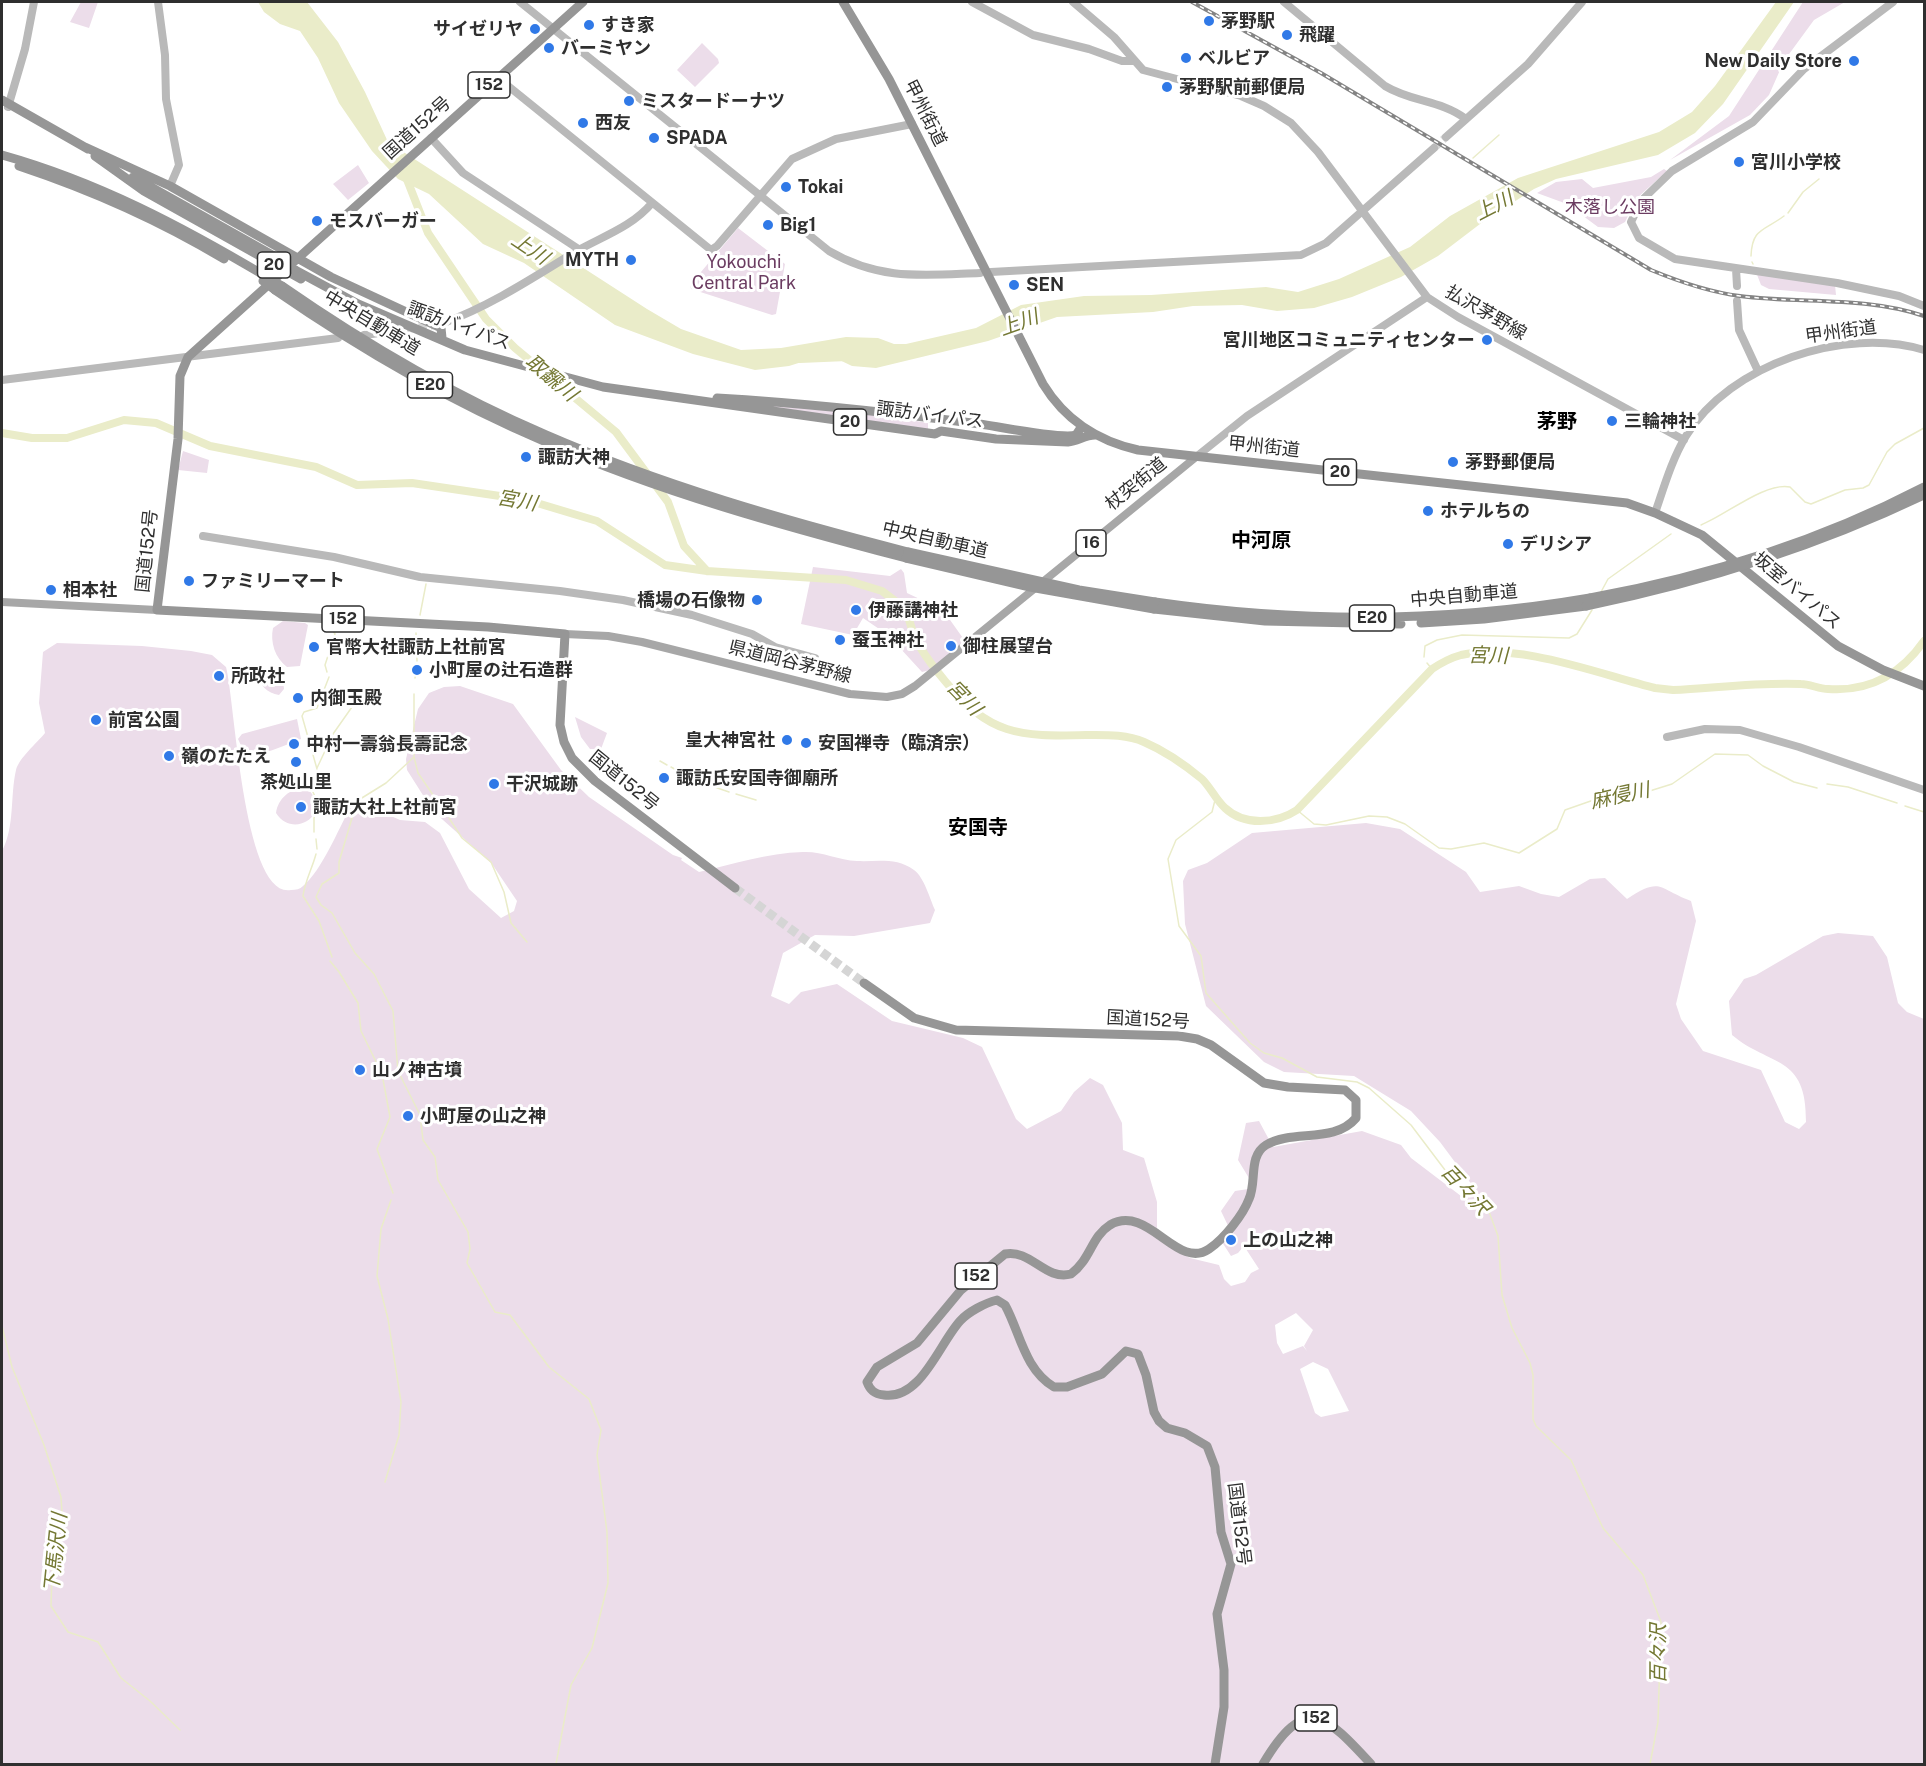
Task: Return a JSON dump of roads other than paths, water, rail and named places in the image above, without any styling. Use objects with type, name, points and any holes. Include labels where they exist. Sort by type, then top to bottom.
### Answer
[{"type":"highway","name":"国道152号","points":[[583,2],[297,256],[281,264],[188,357],[180,376],[178,439],[158,610],[488,627],[565,634],[560,725],[564,742],[572,758],[595,781],[735,888]]},
{"type":"highway","name":"甲州街道","points":[[843,2],[870,44],[1049,394],[1082,426],[1095,435],[1130,448],[1627,503],[1655,513]]},
{"type":"highway","name":"諏訪バイパス","points":[[5,104],[85,147],[281,264]]},
{"type":"highway","name":"諏訪バイパス","points":[[5,104],[281,264],[296,269],[370,307],[483,353],[603,385],[679,397],[864,409],[1025,429],[1063,438],[1076,435],[1082,426]]},
{"type":"highway","name":"20","points":[[85,147],[170,186],[331,277],[441,328],[442,338]]},
{"type":"highway","name":"中央自動車道","points":[[2,155],[65,174],[128,200],[176,224],[426,383],[493,418],[594,458],[712,499],[907,555],[1155,605],[1265,621],[1370,625],[1462,621],[1693,583],[1750,566],[1830,537],[1924,495]]},
{"type":"highway","name":"中央自動車道","points":[[2,161],[62,180],[124,206],[265,279]]},
{"type":"highway","name":"20","points":[[281,264],[400,327],[446,346],[465,350]]},
{"type":"highway","name":"諏訪バイパス","points":[[296,269],[358,304],[465,350],[483,353]]},
{"type":"highway","name":"諏訪バイパス","points":[[603,385],[934,434],[941,431],[996,439],[1068,442],[1077,441],[1087,435],[1095,435]]},
{"type":"highway","name":"中央自動車道","points":[[1588,602],[1766,553],[1837,527],[1924,488]]},
{"type":"highway","name":"坂室バイパス","points":[[1655,513],[1702,535],[1804,620],[1852,654],[1921,684]]},
{"type":"highway","name":"国道152号","points":[[864,983],[908,1014],[937,1026],[996,1031],[1189,1037],[1211,1045],[1264,1083],[1288,1087],[1338,1089],[1352,1095],[1356,1100],[1356,1118],[1346,1127],[1326,1133],[1278,1140],[1264,1146],[1255,1160],[1249,1201],[1222,1236],[1206,1251],[1187,1252],[1144,1225],[1122,1221],[1102,1231],[1087,1259],[1071,1274],[1053,1275],[1032,1260],[1018,1254],[1005,1254],[961,1290],[917,1342],[877,1367],[867,1378],[868,1386],[876,1394],[892,1396],[908,1392],[944,1347],[960,1321],[997,1300],[1005,1305],[1021,1346],[1042,1376],[1054,1387],[1067,1387],[1092,1379],[1108,1369],[1126,1351],[1138,1354],[1146,1375],[1154,1412],[1159,1420],[1167,1428],[1198,1439],[1207,1446],[1215,1467],[1221,1532],[1231,1564],[1216,1614],[1224,1670],[1224,1707],[1215,1764]]},
{"type":"highway","name":"152","points":[[1263,1764],[1291,1729],[1300,1722],[1317,1718],[1333,1725],[1371,1764]]},
{"type":"main road","name":"杖突街道","points":[[987,629],[1196,457]]},
{"type":"main road","points":[[2,602],[158,610]]},
{"type":"main road","name":"県道岡谷茅野線","points":[[565,634],[608,636],[642,642],[850,694],[887,698],[915,686],[932,675],[987,629]]},
{"type":"street","points":[[5,104],[25,49],[34,2]]},
{"type":"street","points":[[158,2],[165,55],[166,99],[179,165],[170,186]]},
{"type":"street","points":[[520,2],[830,251],[857,266],[895,275],[980,273]]},
{"type":"street","points":[[972,2],[1033,35],[1089,49],[1122,61],[1134,61]]},
{"type":"street","points":[[1073,2],[1113,37],[1134,61]]},
{"type":"street","points":[[1284,2],[1385,86],[1411,98],[1442,104],[1466,120]]},
{"type":"street","points":[[1446,137],[1528,64],[1582,2]]},
{"type":"street","points":[[1893,2],[1804,69],[1753,122],[1672,171],[1636,208],[1631,222],[1634,230],[1647,243],[1675,259],[1838,283],[1899,296],[1924,306]]},
{"type":"street","name":"払沢茅野線","points":[[1134,61],[1152,75],[1236,94],[1270,109],[1298,129],[1364,211],[1427,297],[1458,317],[1684,440]]},
{"type":"street","points":[[497,77],[711,250],[717,246],[782,167],[804,151],[836,139],[912,124]]},
{"type":"street","points":[[429,140],[462,173],[577,251]]},
{"type":"street","points":[[991,273],[1301,255],[1326,243],[1434,148]]},
{"type":"street","points":[[441,324],[469,314],[534,279],[577,251],[640,217],[652,203]]},
{"type":"street","points":[[1736,269],[1737,286]]},
{"type":"street","points":[[1196,457],[1247,416],[1427,297]]},
{"type":"street","points":[[1737,301],[1738,330],[1758,371]]},
{"type":"street","points":[[364,335],[395,331]]},
{"type":"street","points":[[2,380],[338,338]]},
{"type":"street","name":"甲州街道","points":[[1655,513],[1684,440],[1723,394],[1758,371],[1784,360],[1821,349],[1886,342],[1924,350]]},
{"type":"street","points":[[203,536],[334,557],[420,577],[560,591],[623,600],[692,615],[752,634],[775,647],[815,658]]},
{"type":"street","points":[[1667,737],[1705,729],[1740,730],[1799,747],[1924,790]]},
{"type":"water","points":[[258,2],[307,2],[338,42],[388,142],[647,309],[681,329],[741,350],[781,348],[846,337],[878,338],[894,344],[906,344],[976,328],[1021,305],[1084,296],[1151,295],[1266,287],[1298,292],[1339,279],[1410,247],[1450,216],[1518,178],[1659,132],[1692,112],[1715,86],[1776,2],[1794,2],[1723,104],[1695,133],[1658,155],[1556,179],[1534,189],[1480,224],[1438,256],[1401,277],[1352,297],[1314,308],[1277,311],[1242,305],[1193,306],[1153,312],[1057,317],[988,341],[876,368],[852,366],[827,354],[789,366],[755,370],[693,354],[615,325],[524,263],[483,244],[429,194],[398,179],[372,151],[339,103],[318,58],[300,31],[280,24],[264,12]]},
{"type":"waterway","points":[[1473,158],[1499,135]]},
{"type":"waterway","name":"取飜川","points":[[406,177],[428,233],[486,319],[515,348],[616,432],[668,502],[684,546],[707,571]]},
{"type":"waterway","points":[[1788,213],[1803,192],[1819,179]]},
{"type":"waterway","points":[[1751,256],[1754,240],[1760,231],[1784,216]]},
{"type":"waterway","name":"上川","points":[[800,359],[847,357]]},
{"type":"waterway","name":"宮川","points":[[2,433],[32,438],[67,438],[124,420],[156,423],[210,446],[316,467],[357,485],[412,483],[527,500],[597,521],[665,565],[707,571],[846,580],[882,591],[907,610],[912,631],[921,648],[945,681],[961,699],[991,722],[1024,733],[1115,736],[1137,739],[1160,750],[1202,779],[1225,808],[1233,814],[1241,818],[1260,821],[1280,818],[1297,810],[1432,669],[1461,655],[1483,652],[1533,656],[1655,688],[1673,690],[1753,684],[1804,684],[1825,689],[1843,689],[1871,684],[1895,671],[1915,653],[1924,641]]},
{"type":"waterway","points":[[1701,525],[1769,489],[1790,487],[1805,502],[1811,504],[1845,490],[1863,488],[1869,485],[1887,452],[1895,444],[1924,428]]},
{"type":"waterway","points":[[1601,592],[1608,579],[1671,534]]},
{"type":"waterway","points":[[420,615],[426,584]]},
{"type":"waterway","points":[[1424,657],[1425,646],[1437,640],[1462,635],[1569,638],[1577,634],[1592,610]]},
{"type":"waterway","points":[[322,623],[329,624],[335,634],[325,665],[327,672]]},
{"type":"waterway","points":[[416,633],[417,661]]},
{"type":"waterway","name":"宮川","points":[[1427,663],[1432,669]]},
{"type":"waterway","points":[[415,678],[416,672]]},
{"type":"waterway","points":[[317,769],[302,716],[304,712],[317,708],[329,677]]},
{"type":"waterway","points":[[414,694],[414,757],[386,783],[357,801],[339,862],[339,873],[322,884],[316,897],[321,905],[332,913],[355,953],[374,974],[393,1011],[398,1071],[420,1115],[423,1140],[435,1157],[438,1180],[468,1232],[470,1249],[467,1263],[495,1312],[510,1315],[549,1367],[589,1399],[601,1430],[597,1455],[607,1532],[608,1583],[592,1648],[571,1685],[556,1764]]},
{"type":"waterway","points":[[317,768],[333,734],[359,697]]},
{"type":"waterway","name":"麻侵川","points":[[1297,810],[1314,824],[1326,825],[1369,816],[1387,817],[1405,824],[1439,848],[1451,849],[1484,843],[1519,853],[1557,829],[1565,810],[1605,796],[1640,794],[1672,784],[1715,754],[1748,755],[1763,766],[1794,782],[1817,788]]},
{"type":"waterway","points":[[414,757],[418,773],[446,814]]},
{"type":"waterway","points":[[660,761],[667,765]]},
{"type":"waterway","points":[[671,767],[694,780],[729,792]]},
{"type":"waterway","points":[[314,778],[316,773]]},
{"type":"waterway","name":"麻侵川","points":[[1827,784],[1848,787],[1897,803]]},
{"type":"waterway","points":[[312,790],[319,805],[314,818],[314,832]]},
{"type":"waterway","points":[[736,794],[756,800]]},
{"type":"waterway","name":"百々沢","points":[[1216,796],[1212,812],[1176,840],[1168,859],[1179,926],[1201,956],[1206,993],[1250,1043],[1264,1053],[1282,1058],[1317,1077],[1357,1082],[1369,1088],[1411,1125],[1445,1170],[1488,1209],[1498,1236],[1502,1295],[1512,1328],[1530,1363],[1533,1375],[1533,1419],[1536,1426],[1571,1460],[1603,1528],[1643,1575],[1661,1622],[1658,1722],[1650,1764]]},
{"type":"waterway","name":"麻侵川","points":[[1905,806],[1924,812]]},
{"type":"waterway","points":[[449,818],[462,838],[491,862],[504,892],[511,923],[527,942]]},
{"type":"waterway","points":[[316,839],[317,849]]},
{"type":"waterway","points":[[316,854],[303,896],[319,921],[332,957]]},
{"type":"waterway","points":[[330,961],[358,1003],[361,1031],[382,1074],[390,1117],[377,1149],[393,1193]]},
{"type":"waterway","points":[[385,1482],[399,1435],[401,1402],[388,1319],[377,1276],[381,1229],[391,1200]]},
{"type":"waterway","name":"下馬沢川","points":[[2,1326],[12,1367],[44,1445],[61,1497],[62,1513],[53,1543],[51,1606],[68,1632],[98,1642],[121,1678],[150,1701],[180,1730]]},
{"type":"tunnel","points":[[1434,148],[1446,137]]},
{"type":"tunnel","points":[[395,331],[435,325]]},
{"type":"tunnel","points":[[735,888],[864,983]]},
{"type":"railway","points":[[1192,2],[1321,73],[1651,270],[1695,286],[1728,294],[1856,303],[1924,316]]},
{"type":"place","name":"茅野駅","points":[[1209,21]]},
{"type":"place","name":"すき家","points":[[589,25]]},
{"type":"place","name":"サイゼリヤ","points":[[535,29]]},
{"type":"place","name":"飛躍","points":[[1287,35]]},
{"type":"place","name":"バーミヤン","points":[[549,48]]},
{"type":"place","name":"ベルビア","points":[[1186,58]]},
{"type":"place","name":"New Daily Store","points":[[1854,61]]},
{"type":"place","name":"茅野駅前郵便局","points":[[1167,87]]},
{"type":"place","name":"ミスタードーナツ","points":[[629,101]]},
{"type":"place","name":"西友","points":[[583,123]]},
{"type":"place","name":"SPADA","points":[[654,138]]},
{"type":"place","name":"宮川小学校","points":[[1739,162]]},
{"type":"place","name":"Tokai","points":[[786,187]]},
{"type":"place","name":"モスバーガー","points":[[317,221]]},
{"type":"place","name":"Big1","points":[[768,225]]},
{"type":"place","name":"MYTH","points":[[631,260]]},
{"type":"place","name":"SEN","points":[[1014,285]]},
{"type":"place","name":"宮川地区コミュニティセンター","points":[[1487,340]]},
{"type":"place","name":"三輪神社","points":[[1612,421]]},
{"type":"place","name":"諏訪大神","points":[[526,457]]},
{"type":"place","name":"茅野郵便局","points":[[1453,462]]},
{"type":"place","name":"ホテルちの","points":[[1428,511]]},
{"type":"place","name":"デリシア","points":[[1508,544]]},
{"type":"place","name":"ファミリーマート","points":[[189,581]]},
{"type":"place","name":"相本社","points":[[51,590]]},
{"type":"place","name":"橋場の石像物","points":[[757,600]]},
{"type":"place","name":"伊藤講神社","points":[[856,610]]},
{"type":"place","name":"蚕玉神社","points":[[840,640]]},
{"type":"place","name":"御柱展望台","points":[[951,646]]},
{"type":"place","name":"官幣大社諏訪上社前宮","points":[[314,647]]},
{"type":"place","name":"小町屋の辻石造群","points":[[417,670]]},
{"type":"place","name":"所政社","points":[[219,676]]},
{"type":"place","name":"内御玉殿","points":[[298,698]]},
{"type":"place","name":"前宮公園","points":[[96,720]]},
{"type":"place","name":"皇大神宮社","points":[[787,740]]},
{"type":"place","name":"安国禅寺（臨済宗）","points":[[806,743]]},
{"type":"place","name":"中村一壽翁長壽記念","points":[[294,744]]},
{"type":"place","name":"嶺のたたえ","points":[[169,756]]},
{"type":"place","name":"茶処山里","points":[[296,762]]},
{"type":"place","name":"諏訪氏安国寺御廟所","points":[[664,778]]},
{"type":"place","name":"干沢城跡","points":[[494,784]]},
{"type":"place","name":"諏訪大社上社前宮","points":[[301,807]]},
{"type":"place","name":"山ノ神古墳","points":[[360,1070]]},
{"type":"place","name":"小町屋の山之神","points":[[408,1116]]},
{"type":"place","name":"上の山之神","points":[[1231,1240]]},
{"type":"district","name":"茅野","points":[[1557,422]]},
{"type":"district","name":"中河原","points":[[1261,541]]},
{"type":"district","name":"安国寺","points":[[978,828]]},
{"type":"park label","name":"木落し公園","points":[[1610,207]]},
{"type":"park label","name":"Yokouchi Central Park","points":[[744,272]]}]
